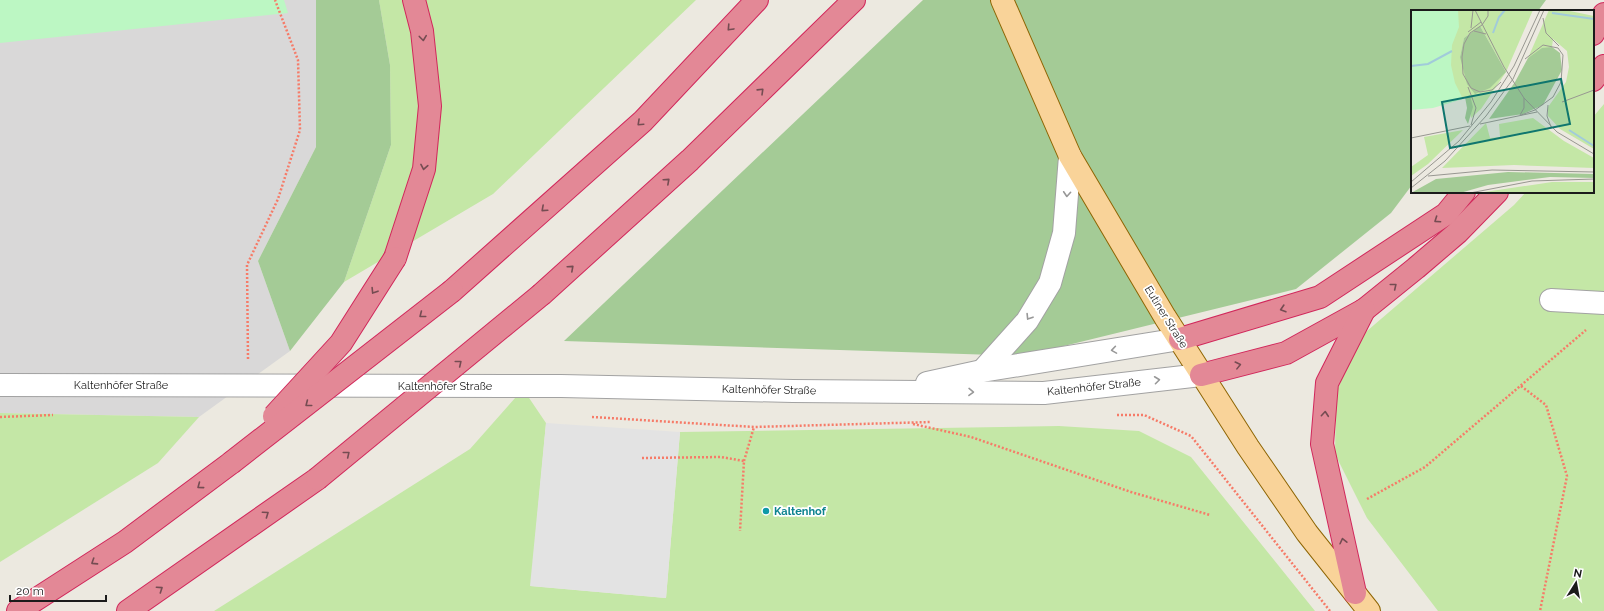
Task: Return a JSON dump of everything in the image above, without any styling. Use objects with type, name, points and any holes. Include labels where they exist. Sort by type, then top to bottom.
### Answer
[{"type":"highway","points":[[231,463],[341,343],[395,258],[424,169],[430,106],[422,31],[414,0]]},
{"type":"highway","points":[[18,611],[125,542],[231,463],[452,291],[643,121],[757,0]]},
{"type":"highway","points":[[128,611],[317,479],[542,294],[690,160],[854,0]]},
{"type":"highway","points":[[1594,32],[1604,14]]},
{"type":"highway","points":[[1594,79],[1604,66]]},
{"type":"highway","points":[[1180,339],[1320,297],[1446,214],[1463,193]]},
{"type":"highway","points":[[1200,375],[1286,353],[1364,310],[1457,233],[1496,193]]},
{"type":"highway","points":[[1355,593],[1322,444],[1327,383],[1364,310]]},
{"type":"main road","name":"Eutiner Straße","points":[[1002,0],[1070,156],[1165,317],[1180,339],[1200,375],[1307,533],[1369,611]]},
{"type":"street","points":[[982,371],[1027,321],[1050,283],[1064,233],[1070,156]]},
{"type":"street","points":[[1550,300],[1604,302]]},
{"type":"street","name":"Kaltenhöfer Straße","points":[[890,392],[982,371],[1180,339]]},
{"type":"street","name":"Kaltenhöfer Straße","points":[[0,385],[561,386],[794,391],[1044,393],[1200,375]]},
{"type":"path","points":[[248,385],[247,265],[278,198],[300,130],[298,60],[275,0]]},
{"type":"path","points":[[1366,499],[1425,467],[1586,329]]},
{"type":"path","points":[[1521,386],[1546,405],[1567,476],[1540,611]]},
{"type":"path","points":[[1114,415],[1144,415],[1191,436],[1330,611]]},
{"type":"path","points":[[589,417],[754,427],[909,424],[932,422]]},
{"type":"path","points":[[909,424],[971,437],[1131,492],[1210,515]]},
{"type":"path","points":[[740,531],[744,461],[754,427]]},
{"type":"path","points":[[642,458],[721,457],[744,461]]},
{"type":"shaded area","points":[[232,0],[316,0],[316,147],[258,261],[290,351],[199,417],[0,413],[0,21]]},
{"type":"shaded area","points":[[546,423],[680,432],[666,598],[530,586]]},
{"type":"green space","points":[[0,0],[284,0],[288,13],[0,43]]},
{"type":"green space","points":[[316,0],[379,0],[390,65],[391,145],[344,282],[290,351],[258,261],[316,147]]},
{"type":"green space","points":[[379,0],[696,0],[493,194],[344,282],[391,145],[390,65]]},
{"type":"green space","points":[[923,0],[1546,0],[1539,10],[1411,10],[1411,186],[1391,213],[1296,289],[1023,356],[564,341]]},
{"type":"green space","points":[[1604,104],[1604,611],[1438,611],[1367,518],[1335,454],[1336,393],[1360,337],[1514,205],[1525,193],[1594,193],[1594,116]]},
{"type":"green space","points":[[523,389],[546,423],[531,586],[666,598],[680,432],[1059,426],[1139,431],[1191,457],[1315,611],[214,611],[470,449]]},
{"type":"green space","points":[[0,413],[199,417],[158,463],[0,562]]},
{"type":"place","name":"Kaltenhof","points":[[766,511]]}]
